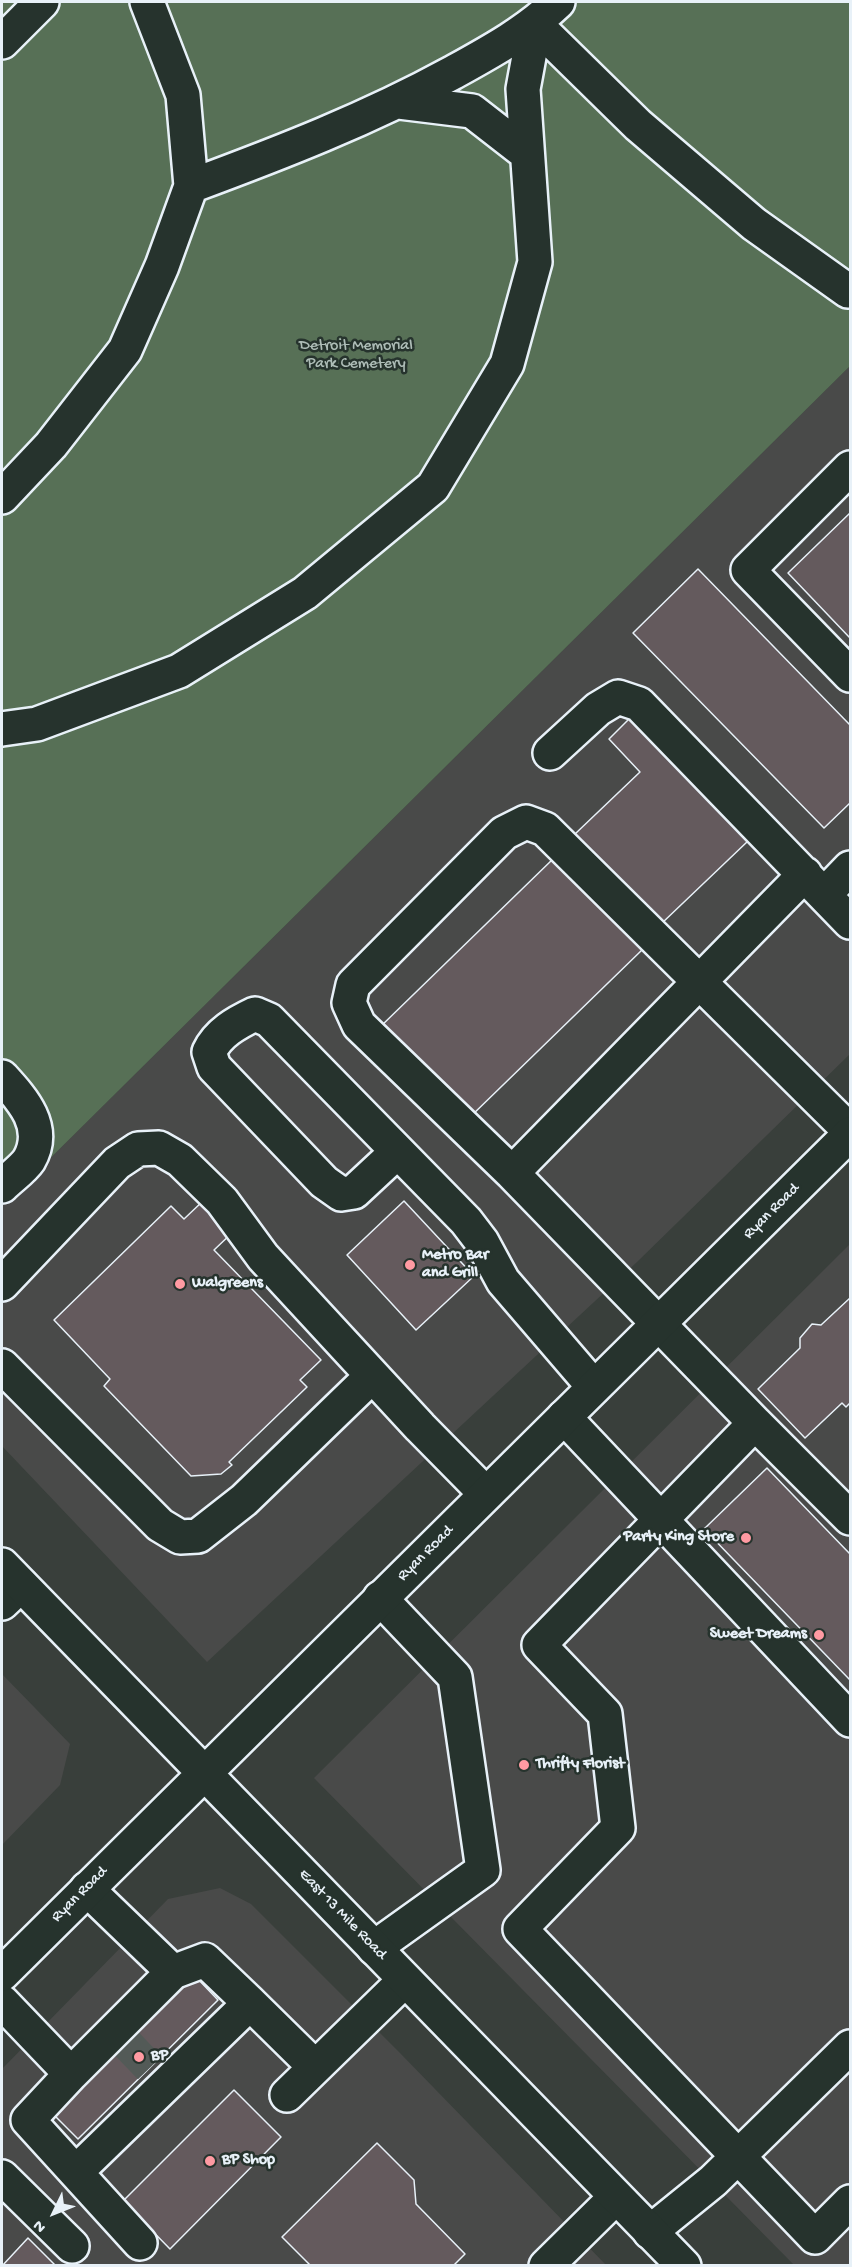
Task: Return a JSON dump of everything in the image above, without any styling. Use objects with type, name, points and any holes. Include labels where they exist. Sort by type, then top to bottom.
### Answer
[{"type":"main road","points":[[2,42],[42,2]]},
{"type":"main road","points":[[2,497],[51,445],[125,350],[162,266],[191,186],[183,95],[147,2]]},
{"type":"main road","points":[[191,186],[284,152],[399,102],[535,24],[558,2]]},
{"type":"main road","points":[[2,729],[37,724],[179,671],[305,593],[433,487],[507,364],[535,262],[523,89],[535,24]]},
{"type":"main road","points":[[535,24],[638,125],[754,224],[848,291],[850,289]]},
{"type":"main road","points":[[399,102],[472,111],[526,153]]},
{"type":"main road","points":[[850,468],[748,570],[850,675]]},
{"type":"main road","points":[[550,753],[598,709],[618,697],[639,704],[850,922]]},
{"type":"main road","points":[[850,1133],[545,829],[526,822],[504,833],[353,985],[349,1003],[359,1025],[512,1173],[755,1424],[850,1518]]},
{"type":"main road","points":[[512,1173],[700,982],[814,884],[850,868]]},
{"type":"main road","points":[[397,1152],[354,1192],[341,1194],[324,1182],[214,1067],[208,1052],[214,1040],[237,1023],[255,1014],[269,1020],[466,1221],[482,1242],[503,1281],[594,1387]]},
{"type":"main road","points":[[2,1077],[26,1102],[36,1132],[29,1159],[2,1186]]},
{"type":"main road","name":"Ryan Road","points":[[2,1979],[87,1889],[850,1133]]},
{"type":"main road","points":[[2,1284],[117,1163],[138,1149],[159,1148],[180,1160],[222,1201],[263,1257],[372,1376],[486,1494]]},
{"type":"main road","points":[[2,1366],[160,1525],[180,1537],[198,1536],[244,1500],[372,1376]]},
{"type":"main road","points":[[564,1417],[850,1720]]},
{"type":"main road","points":[[755,1424],[539,1645],[605,1714],[618,1828],[520,1929],[815,2237],[850,2202]]},
{"type":"main road","name":"East 13 Mile Road","points":[[8,1584],[205,1772],[616,2198],[684,2265]]},
{"type":"main road","points":[[374,1948],[483,1869],[455,1677],[380,1598]]},
{"type":"main road","points":[[87,1889],[173,1972]]},
{"type":"main road","points":[[140,2243],[28,2120],[71,2074],[120,2037],[173,1972],[205,1960],[314,2066]]},
{"type":"main road","points":[[2,1979],[71,2074]]},
{"type":"main road","points":[[287,2095],[314,2066],[405,1980]]},
{"type":"main road","points":[[76,2172],[158,2076],[249,2003]]},
{"type":"main road","points":[[650,2232],[738,2157],[850,2047]]},
{"type":"main road","points":[[2,2177],[72,2246]]},
{"type":"main road","points":[[546,2265],[616,2198]]},
{"type":"shaded area","points":[[850,366],[850,1054],[637,1262],[207,1662],[2,1446],[2,1206]]},
{"type":"shaded area","points":[[850,1244],[850,2265],[794,2265],[314,1778]]},
{"type":"shaded area","points":[[2,1674],[70,1744],[60,1785],[2,1845]]},
{"type":"shaded area","points":[[220,1888],[251,1904],[606,2265],[2,2266],[2,2069],[168,1899]]},
{"type":"green space","name":"Detroit Memorial Park Cemetery","points":[[2,2],[850,2],[850,366],[2,1206]]},
{"type":"building","points":[[850,513],[850,638],[788,573]]},
{"type":"building","points":[[698,569],[850,725],[850,803],[824,828],[633,633]]},
{"type":"building","points":[[630,718],[748,841],[661,924],[575,834],[640,772],[609,739]]},
{"type":"building","points":[[554,858],[643,949],[468,1119],[379,1028]]},
{"type":"building","name":"Walgreens","points":[[204,1200],[234,1231],[214,1250],[321,1360],[300,1380],[307,1387],[229,1462],[232,1465],[221,1474],[191,1476],[104,1386],[110,1379],[54,1320],[171,1206],[184,1219]]},
{"type":"building","name":"Metro Bar and Grill","points":[[404,1201],[474,1276],[416,1330],[347,1255]]},
{"type":"building","points":[[850,1298],[850,1403],[846,1407],[842,1403],[805,1438],[758,1389],[800,1348],[800,1338],[812,1324],[821,1325]]},
{"type":"building","points":[[767,1468],[850,1554],[850,1680],[704,1529]]},
{"type":"building","points":[[195,1976],[218,2000],[78,2139],[54,2115]]},
{"type":"building","points":[[234,2090],[281,2137],[170,2249],[123,2201]]},
{"type":"building","points":[[377,2143],[414,2180],[416,2204],[465,2254],[453,2266],[311,2266],[282,2237]]},
{"type":"building","points":[[28,2238],[56,2266],[2,2266]]},
{"type":"tunnel","points":[[127,2044],[150,2068]]},
{"type":"place","name":"Metro Bar and Grill","points":[[410,1265]]},
{"type":"place","name":"Walgreens","points":[[180,1284]]},
{"type":"place","name":"Party King Store","points":[[746,1538]]},
{"type":"place","name":"Sweet Dreams","points":[[819,1635]]},
{"type":"place","name":"Thrifty Florist","points":[[524,1765]]},
{"type":"place","name":"BP","points":[[139,2057]]},
{"type":"place","name":"BP Shop","points":[[210,2161]]}]
